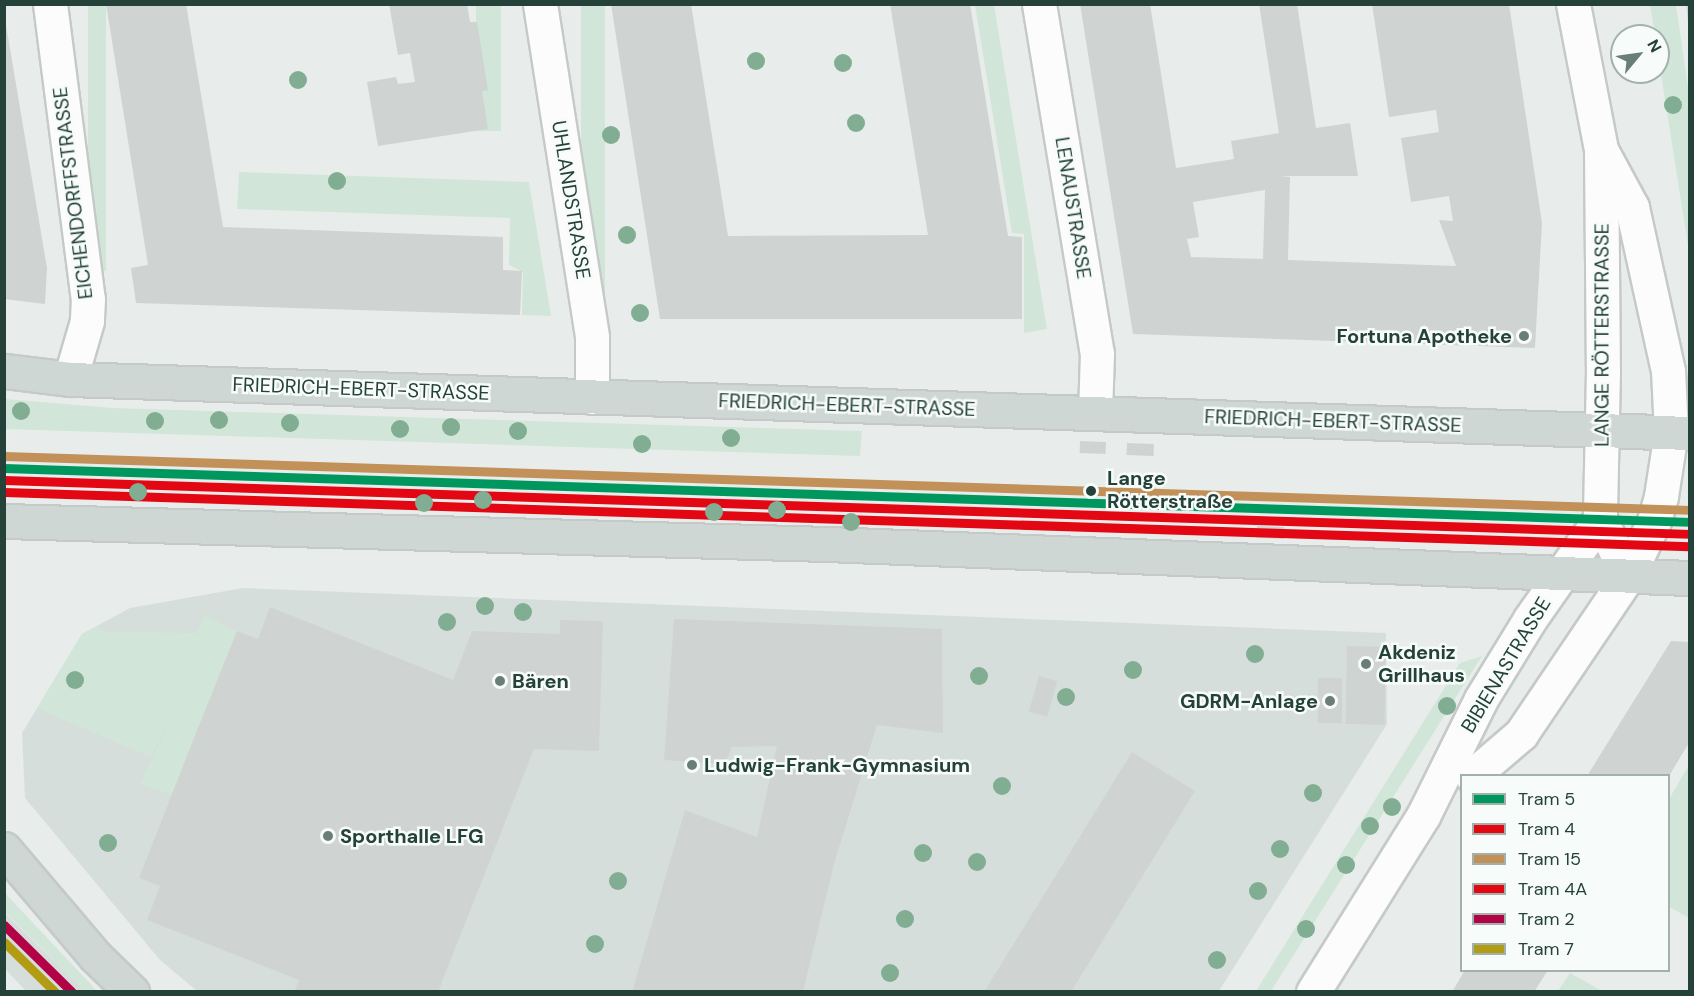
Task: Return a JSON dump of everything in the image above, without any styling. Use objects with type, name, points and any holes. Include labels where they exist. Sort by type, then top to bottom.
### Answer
[{"type":"main road","name":"FRIEDRICH-EBERT-STRASSE","points":[[4,371],[70,379],[1680,432]]},
{"type":"main road","points":[[4,521],[827,544],[1689,578]]},
{"type":"main road","points":[[4,849],[95,956],[132,992]]},
{"type":"street","name":"EICHENDORFFSTRASSE","points":[[50,4],[88,299],[87,321],[70,379]]},
{"type":"street","name":"UHLANDSTRASSE","points":[[540,4],[592,337],[592,397]]},
{"type":"street","name":"LENAUSTRASSE","points":[[1038,4],[1097,353],[1095,412]]},
{"type":"street","name":"LANGE RÖTTERSTRASSE","points":[[1573,4],[1600,150],[1603,430],[1600,519]]},
{"type":"street","name":"LANGE RÖTTERSTRASSE","points":[[1600,150],[1632,207],[1680,432],[1654,521],[1628,576]]},
{"type":"street","name":"BIBIENASTRASSE","points":[[1313,992],[1423,816],[1480,699],[1530,619],[1600,519]]},
{"type":"street","points":[[1600,519],[1628,576]]},
{"type":"street","name":"BIBIENASTRASSE","points":[[1474,774],[1521,734],[1628,576]]},
{"type":"street","name":"BIBIENASTRASSE","points":[[1423,816],[1460,785]]},
{"type":"shaded area","name":"Ludwig-Frank-Gymnasium","points":[[243,588],[1386,633],[1387,724],[1219,991],[197,991],[160,960],[25,798],[22,733],[82,634],[130,608]]},
{"type":"shaded area","points":[[4,912],[85,991],[26,991],[5,969]]},
{"type":"green space","points":[[88,5],[106,5],[106,271],[88,271]]},
{"type":"green space","points":[[476,5],[501,5],[501,131],[476,131]]},
{"type":"green space","points":[[581,5],[605,5],[605,326],[581,326]]},
{"type":"green space","points":[[975,5],[994,5],[1047,329],[1024,333],[1024,234],[1012,233]]},
{"type":"green space","points":[[1650,5],[1676,5],[1689,94],[1689,252],[1663,84],[1670,84],[1670,24],[1653,24]]},
{"type":"green space","points":[[239,172],[529,182],[551,316],[522,315],[523,272],[509,265],[510,218],[237,209]]},
{"type":"green space","points":[[5,399],[113,408],[862,431],[860,456],[5,429]]},
{"type":"green space","points":[[205,616],[237,631],[172,795],[140,784],[192,676],[151,757],[37,708],[82,634],[97,626],[104,632],[197,633]]},
{"type":"green space","points":[[1482,656],[1271,991],[1256,991],[1460,663]]},
{"type":"green space","points":[[1689,765],[1689,918],[1670,907],[1670,797]]},
{"type":"green space","points":[[4,893],[97,991],[85,991],[5,912]]},
{"type":"green space","points":[[1570,973],[1602,991],[1558,991]]},
{"type":"building","points":[[106,4],[186,4],[223,227],[503,237],[503,270],[522,271],[520,315],[136,303],[131,268],[148,265]]},
{"type":"building","points":[[389,4],[467,4],[470,22],[477,22],[488,90],[482,91],[488,129],[378,146],[367,82],[396,77],[398,84],[415,82],[410,53],[398,55]]},
{"type":"building","points":[[611,4],[691,4],[728,236],[928,235],[890,4],[970,4],[1008,236],[1022,237],[1022,319],[660,319]]},
{"type":"building","points":[[1080,4],[1150,4],[1176,168],[1234,159],[1231,141],[1279,133],[1259,4],[1297,4],[1316,128],[1350,123],[1358,176],[1280,176],[1290,177],[1288,260],[1456,266],[1439,220],[1453,221],[1449,196],[1411,202],[1401,138],[1439,132],[1436,110],[1389,117],[1372,4],[1509,4],[1542,223],[1535,348],[1133,334]],"holes":[[[1265,190],[1263,259],[1191,257],[1187,239],[1199,237],[1193,202]]]},
{"type":"building","points":[[1686,4],[1689,4],[1689,22],[1688,22]]},
{"type":"building","points":[[4,13],[47,268],[45,304],[4,299]]},
{"type":"building","points":[[1080,441],[1106,442],[1106,454],[1080,453]]},
{"type":"building","points":[[1127,443],[1154,444],[1154,456],[1127,455]]},
{"type":"building","points":[[1257,526],[1284,527],[1284,539],[1257,538]]},
{"type":"building","name":"Sporthalle LFG","points":[[270,607],[453,680],[472,631],[560,634],[560,620],[603,621],[599,751],[534,749],[438,992],[294,992],[299,980],[147,920],[160,886],[139,878],[237,631],[258,639]]},
{"type":"building","name":"Ludwig-Frank-Gymnasium","points":[[674,619],[942,629],[943,733],[877,725],[834,864],[803,992],[632,992],[685,810],[757,837],[777,746],[732,747],[725,764],[664,760]]},
{"type":"building","points":[[1671,641],[1689,642],[1689,743],[1670,774],[1588,774]]},
{"type":"building","points":[[1347,646],[1386,647],[1385,725],[1346,724]]},
{"type":"building","points":[[1039,676],[1057,681],[1047,717],[1029,712]]},
{"type":"building","name":"GDRM-Anlage","points":[[1318,678],[1342,678],[1342,723],[1318,723]]},
{"type":"building","points":[[1132,752],[1195,791],[1071,992],[984,992]]},
{"type":"building","points":[[1464,972],[1547,972],[1534,992],[1452,992]]},
{"type":"tram line","name":"15","points":[[4,456],[1690,510]]},
{"type":"tram line","name":"5","points":[[4,468],[1690,522]]},
{"type":"tram line","name":"4","points":[[4,480],[1690,534]]},
{"type":"tram line","name":"4A","points":[[4,492],[1689,546]]},
{"type":"tram line","name":"2","points":[[4,925],[72,992]]},
{"type":"tram line","name":"7","points":[[4,942],[55,992]]},
{"type":"place","name":"Fortuna Apotheke","points":[[1524,336]]},
{"type":"place","name":"Lange Rötterstraße","points":[[1091,491]]},
{"type":"place","name":"Akdeniz Grillhaus","points":[[1366,664]]},
{"type":"place","name":"Bären","points":[[500,681]]},
{"type":"place","name":"GDRM-Anlage","points":[[1330,701]]},
{"type":"place","name":"Ludwig-Frank-Gymnasium","points":[[692,765]]},
{"type":"place","name":"Sporthalle LFG","points":[[328,836]]}]
